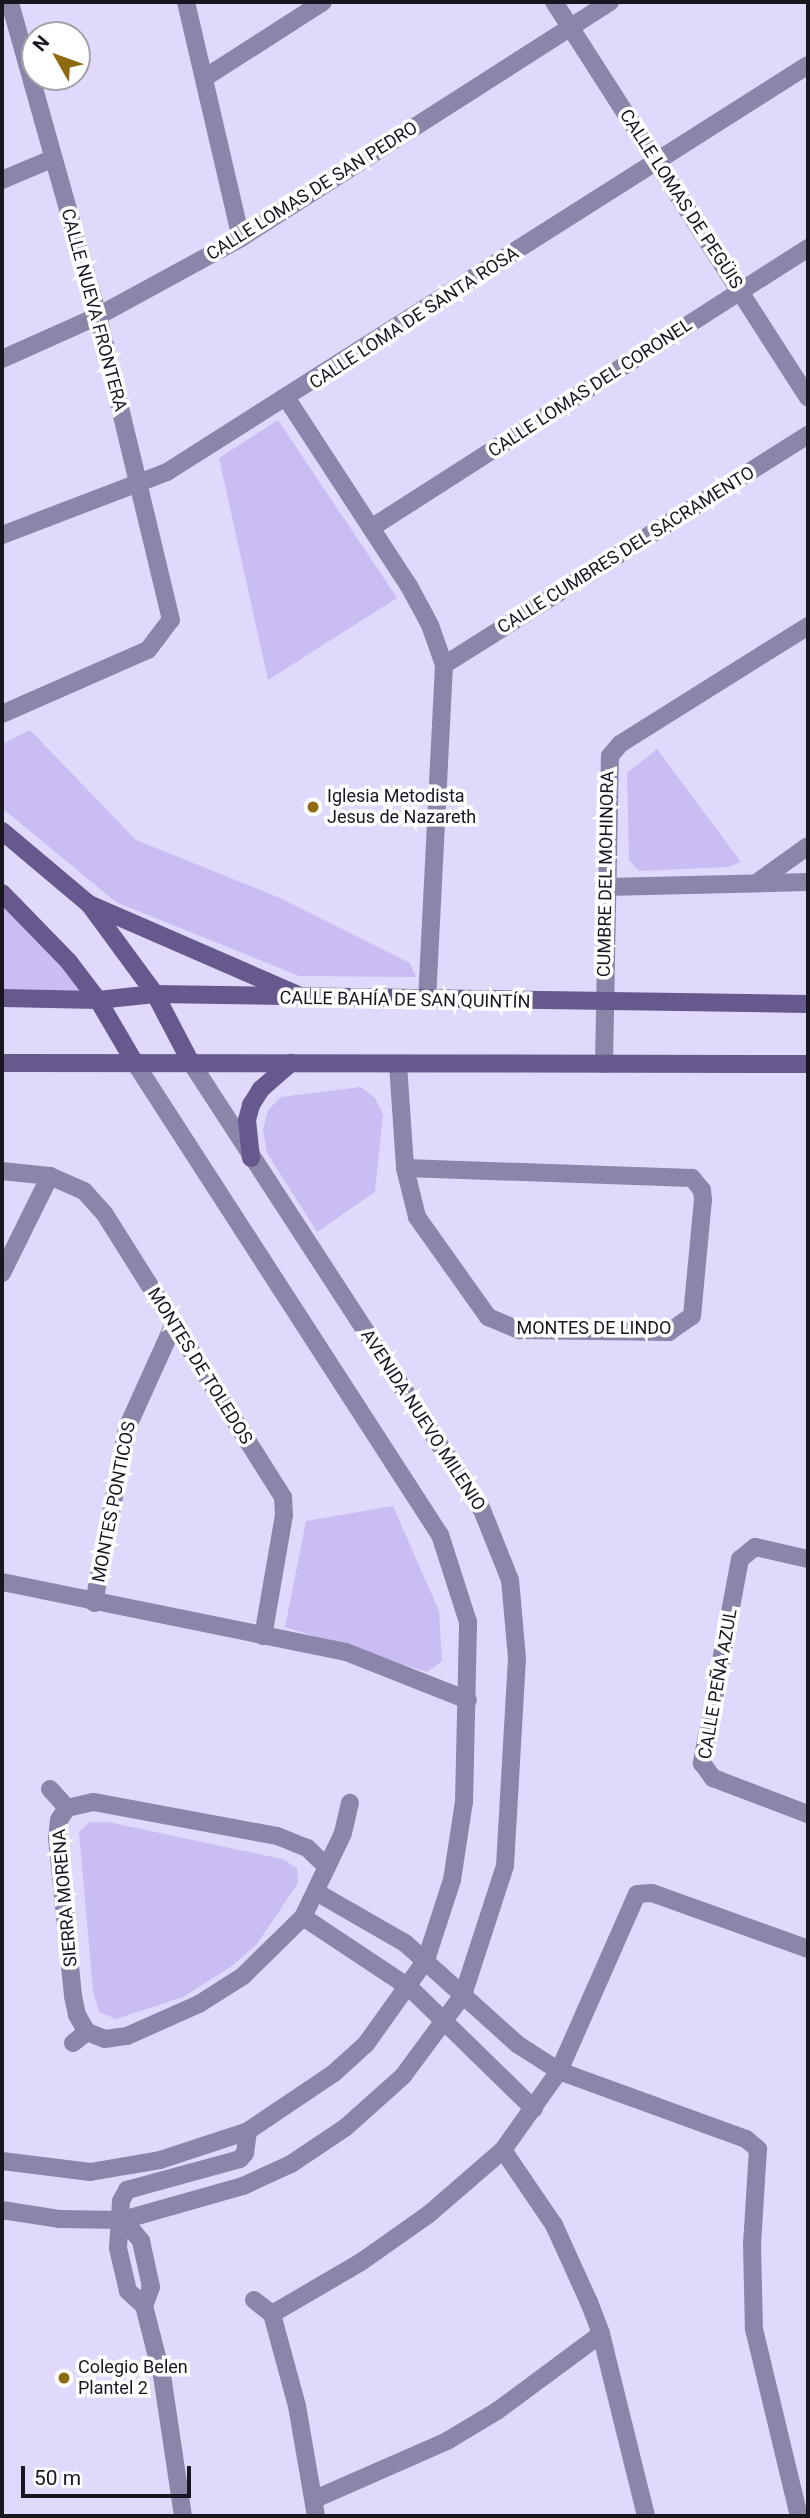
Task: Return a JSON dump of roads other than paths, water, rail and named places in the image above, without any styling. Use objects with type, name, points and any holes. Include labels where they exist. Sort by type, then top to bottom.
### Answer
[{"type":"street","points":[[186,2],[241,238]]},
{"type":"street","points":[[205,76],[323,2]]},
{"type":"street","name":"CALLE LOMAS DE PEGÜIS","points":[[554,2],[808,397]]},
{"type":"street","name":"CALLE LOMAS DE SAN PEDRO","points":[[2,359],[99,316],[241,238],[610,2]]},
{"type":"street","name":"CALLE NUEVA FRONTERA","points":[[2,714],[148,650],[171,620],[99,316],[8,4]]},
{"type":"street","name":"CALLE LOMA DE SANTA ROSA","points":[[2,535],[140,485],[287,399],[808,65]]},
{"type":"street","points":[[2,180],[52,159]]},
{"type":"street","name":"CALLE LOMAS DEL CORONEL","points":[[371,528],[808,248]]},
{"type":"street","points":[[287,399],[430,625],[444,665],[427,998]]},
{"type":"street","name":"CALLE CUMBRES DEL SACRAMENTO","points":[[444,665],[808,435]]},
{"type":"street","name":"CUMBRE DEL MOHINORA","points":[[604,1063],[607,763],[614,750],[808,626]]},
{"type":"street","name":"AVENIDA NUEVO MILENIO","points":[[2,831],[89,904],[155,995],[190,1062],[251,1158],[454,1463],[482,1510],[510,1580],[517,1658],[505,1866],[463,1995],[403,2076],[346,2127],[290,2164],[243,2186],[123,2220],[60,2219],[2,2210]]},
{"type":"street","points":[[759,881],[808,846]]},
{"type":"street","points":[[606,887],[759,881],[808,882]]},
{"type":"street","points":[[2,893],[99,1000],[135,1063],[440,1535],[468,1622],[464,1802],[452,1880],[426,1960],[410,1988],[366,2044],[334,2073],[248,2131],[160,2160],[90,2172],[2,2161]]},
{"type":"street","points":[[89,904],[308,999]]},
{"type":"street","name":"CALLE BAHÍA DE SAN QUINTÍN","points":[[2,998],[99,1000],[155,995],[808,1004]]},
{"type":"street","points":[[2,1063],[808,1064]]},
{"type":"street","points":[[251,1158],[247,1120],[251,1105],[261,1089],[290,1063]]},
{"type":"street","name":"MONTES DE LINDO","points":[[398,1064],[404,1168],[417,1217],[496,1323],[519,1330],[669,1332],[692,1316],[704,1200],[702,1190],[692,1178],[404,1168]]},
{"type":"street","name":"MONTES DE TOLEDOS","points":[[2,1171],[50,1176],[84,1191],[104,1213],[283,1497],[284,1515],[263,1636]]},
{"type":"street","points":[[2,1273],[50,1176]]},
{"type":"street","name":"MONTES PONTICOS","points":[[94,1603],[127,1428],[173,1326]]},
{"type":"street","name":"CALLE PEÑA AZUL","points":[[808,1559],[755,1547],[740,1559],[702,1763],[713,1778],[808,1814]]},
{"type":"street","points":[[2,1582],[94,1603],[346,1652],[467,1700]]},
{"type":"street","points":[[50,1789],[67,1808]]},
{"type":"street","name":"SIERRA MORENA","points":[[87,2032],[77,2015],[73,1996],[57,1838],[59,1819],[67,1808],[93,1802],[277,1836],[307,1848],[327,1867]]},
{"type":"street","points":[[72,2043],[87,2032],[105,2039],[127,2036],[200,2004],[243,1976],[303,1917],[318,1893],[343,1833],[351,1803]]},
{"type":"street","points":[[318,1893],[426,1960],[517,2044],[559,2071],[746,2139],[758,2149],[752,2244],[754,2329],[799,2516]]},
{"type":"street","points":[[272,2314],[361,2262],[429,2214],[503,2150],[559,2071],[637,1894],[652,1893],[808,1950]]},
{"type":"street","points":[[303,1917],[410,1988],[446,2019],[534,2109]]},
{"type":"street","points":[[183,2516],[162,2376],[144,2306],[128,2291],[118,2248],[123,2220],[121,2201],[128,2190],[240,2159],[248,2131]]},
{"type":"street","points":[[503,2150],[554,2225],[601,2333],[646,2516]]},
{"type":"street","points":[[254,2300],[272,2314],[297,2406],[315,2507],[447,2441],[497,2411],[601,2333]]},
{"type":"place","name":"Iglesia Metodista Jesus de Nazareth","points":[[313,807]]},
{"type":"place","name":"Colegio Belen Plantel 2","points":[[64,2378]]}]
